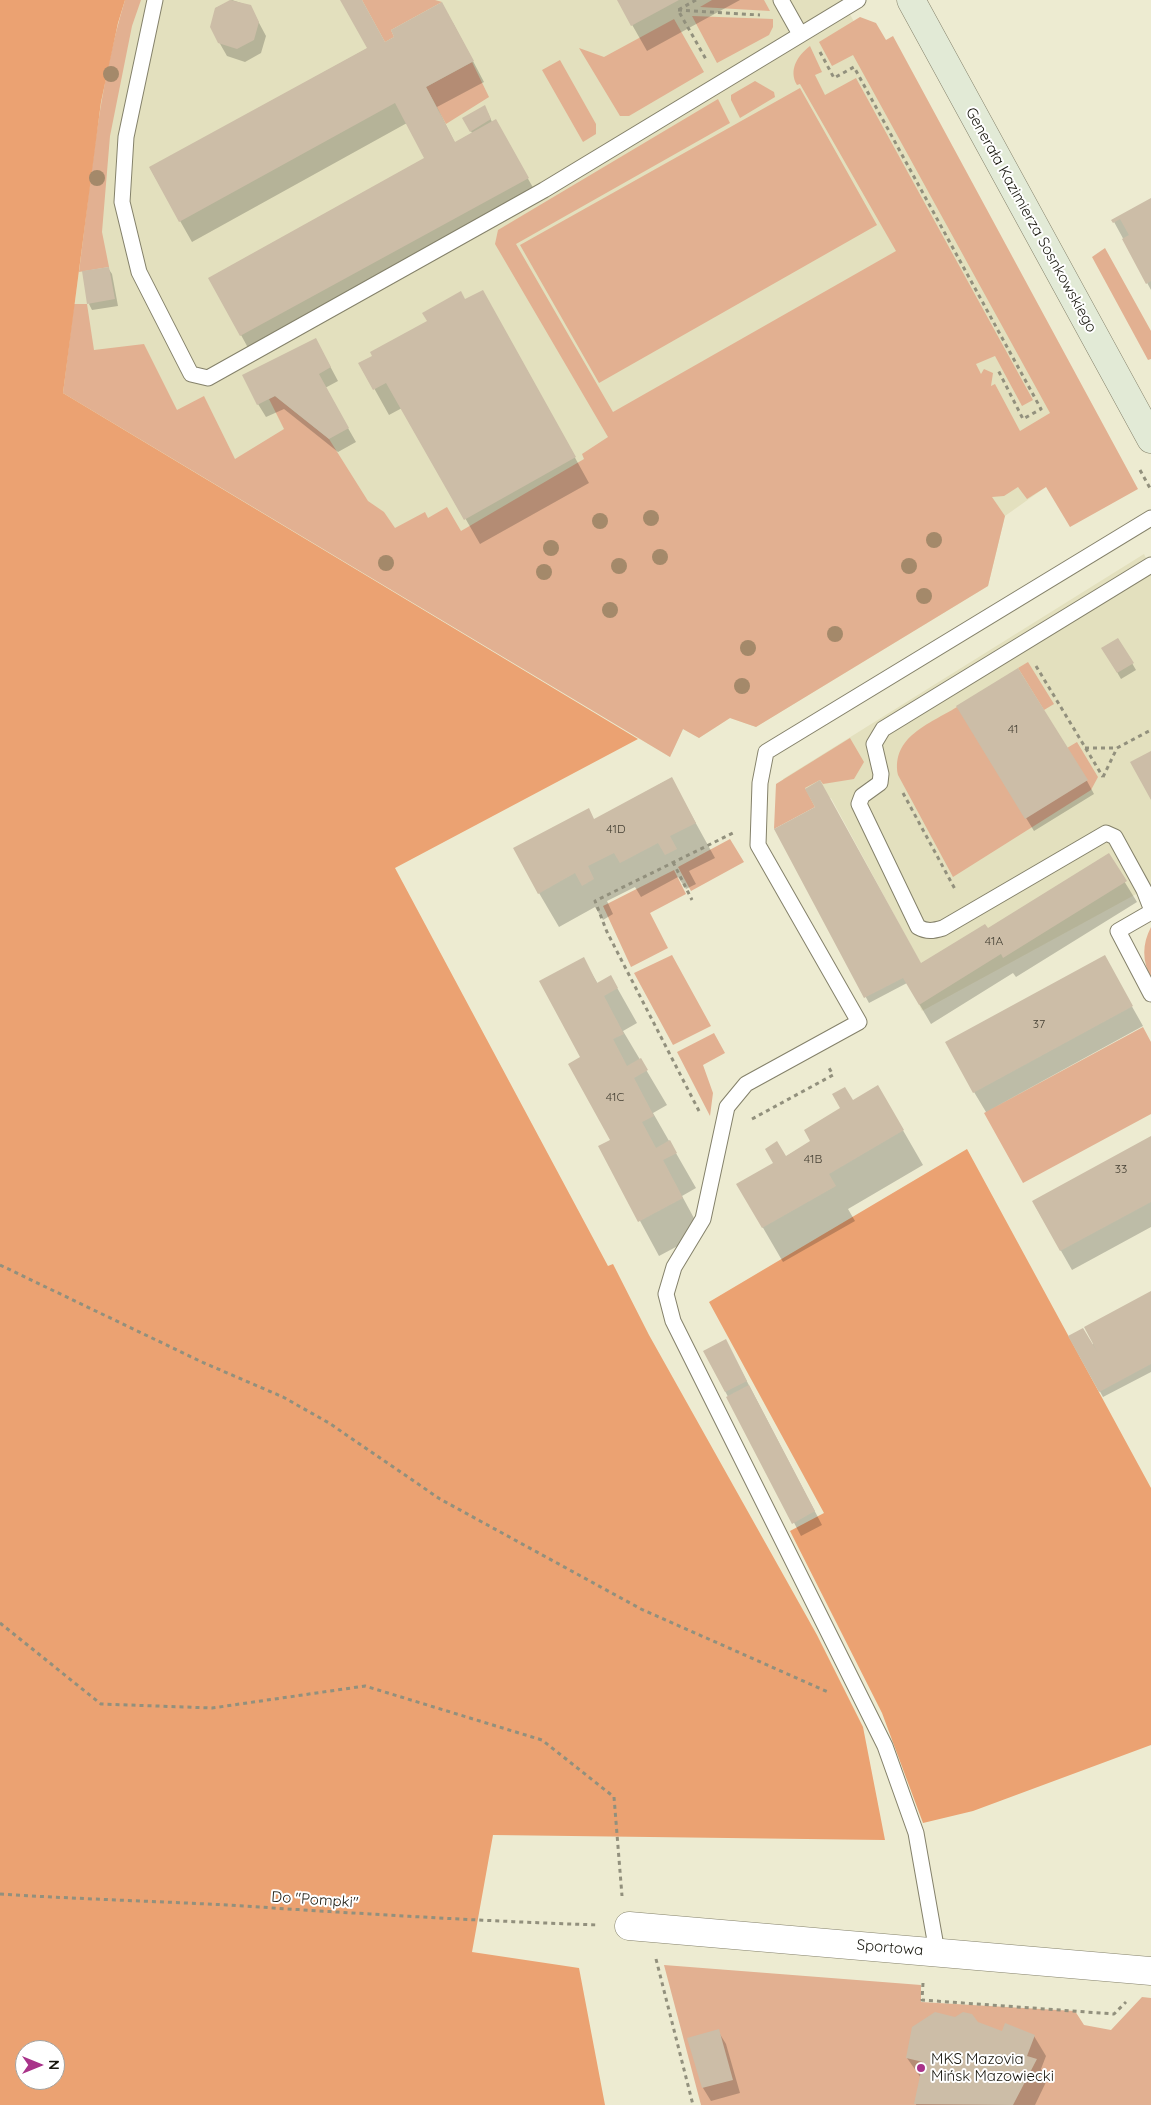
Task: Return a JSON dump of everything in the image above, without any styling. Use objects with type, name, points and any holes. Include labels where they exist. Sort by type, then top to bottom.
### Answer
[{"type":"street","name":"Generała Kazimierza Sosnkowskiego","points":[[911,0],[1151,439]]},
{"type":"street","name":"Sportowa","points":[[636,1927],[1151,1971]]},
{"type":"lane","points":[[155,0],[126,137],[122,202],[139,272],[191,374],[203,378],[208,378],[544,190],[858,0]]},
{"type":"lane","points":[[781,0],[790,17],[804,32]]},
{"type":"lane","points":[[938,1952],[916,1833],[886,1746],[670,1314],[666,1294],[674,1267],[703,1219],[727,1107],[746,1084],[859,1022],[758,845],[760,782],[766,752],[1151,518]]},
{"type":"lane","points":[[1151,565],[883,729],[877,736],[874,744],[881,774],[880,783],[862,796],[859,804],[918,927],[932,932],[943,928],[1106,833],[1115,838],[1144,890],[1151,908]]},
{"type":"lane","points":[[1151,912],[1118,931],[1151,994]]},
{"type":"path","points":[[678,10],[696,0]]},
{"type":"path","points":[[678,10],[720,83]]},
{"type":"path","points":[[678,10],[790,17]]},
{"type":"path","points":[[804,32],[834,78],[854,66],[1042,409],[1023,419],[997,368]]},
{"type":"path","points":[[1035,665],[1103,777],[1117,748]]},
{"type":"path","points":[[1085,748],[1117,748],[1151,730]]},
{"type":"path","points":[[900,788],[968,913]]},
{"type":"path","points":[[728,835],[595,901],[607,932],[705,1123],[735,1128],[833,1075],[816,1045]]},
{"type":"path","points":[[673,862],[692,900]]},
{"type":"path","points":[[0,1265],[204,1363],[283,1397],[329,1423],[440,1499],[641,1609],[828,1692],[834,1700]]},
{"type":"path","points":[[0,1623],[101,1704],[212,1708],[365,1686],[542,1740],[614,1797],[636,1927],[656,1966],[693,2105]]},
{"type":"path","name":"Do \"Pompki\"","points":[[0,1894],[636,1927]]},
{"type":"path","points":[[923,1979],[922,2000],[1100,2012]]},
{"type":"shaded area","points":[[0,0],[125,0],[118,23],[101,102],[63,393],[638,739],[395,868],[608,1266],[613,1264],[649,1335],[817,1635],[863,1727],[885,1840],[493,1835],[472,1952],[579,1968],[605,2105],[0,2105]]},
{"type":"shaded area","points":[[125,0],[842,0],[1084,437],[1081,462],[1005,516],[988,586],[756,727],[730,718],[699,738],[683,729],[670,757],[63,393],[101,102]]},
{"type":"shaded area","points":[[125,0],[141,0],[132,26],[110,136],[102,232],[109,267],[79,272],[102,101],[108,67]]},
{"type":"shaded area","points":[[362,0],[435,0],[442,2],[391,30],[394,37],[385,42]]},
{"type":"shaded area","points":[[712,0],[764,0],[770,11],[700,7]]},
{"type":"shaded area","points":[[692,16],[773,19],[773,27],[769,35],[717,63]]},
{"type":"shaded area","points":[[860,17],[876,23],[886,40],[893,36],[1138,489],[1070,527],[1046,487],[1027,499],[1018,487],[1004,496],[992,497],[1005,516],[988,586],[756,727],[730,718],[699,738],[683,729],[670,757],[63,393],[74,304],[87,304],[94,350],[144,344],[177,410],[204,396],[235,459],[284,429],[269,399],[275,396],[329,439],[368,501],[384,512],[395,528],[425,512],[428,518],[447,507],[461,531],[584,459],[582,454],[608,437],[495,244],[498,230],[718,99],[730,123],[516,244],[613,412],[896,251],[800,84],[797,85],[794,79],[794,68],[798,58],[810,46],[822,72],[815,75],[825,95],[856,78],[1033,400],[1022,406],[995,356],[976,364],[981,374],[984,369],[993,373],[991,386],[995,384],[1020,431],[1050,413],[853,55],[832,66],[819,42]]},
{"type":"shaded area","points":[[674,19],[704,72],[629,116],[620,116],[579,48],[604,57]]},
{"type":"shaded area","points":[[560,60],[596,124],[596,134],[583,142],[542,70]]},
{"type":"shaded area","points":[[472,62],[489,97],[446,124],[426,87]]},
{"type":"shaded area","points":[[755,81],[774,92],[775,97],[740,118],[731,100],[731,95]]},
{"type":"shaded area","points":[[800,88],[877,225],[599,383],[520,245]]},
{"type":"shaded area","points":[[1105,248],[1151,331],[1151,359],[1148,360],[1092,257]]},
{"type":"shaded area","points":[[1144,554],[1151,568],[1151,886],[922,1011],[919,1005],[922,966],[831,798],[802,813],[783,779]]},
{"type":"shaded area","points":[[1028,662],[1054,704],[1044,710],[1018,668]]},
{"type":"shaded area","points":[[957,707],[1067,748],[1077,742],[1098,777],[1091,790],[953,877],[898,775],[897,762],[900,751],[914,733]]},
{"type":"shaded area","points":[[850,738],[864,762],[854,779],[823,784],[820,780],[805,788],[815,807],[774,829],[776,784]]},
{"type":"shaded area","points":[[730,839],[744,862],[691,891],[678,867]]},
{"type":"shaded area","points":[[674,870],[686,894],[650,913],[668,948],[631,967],[603,906]]},
{"type":"shaded area","points":[[1151,927],[1151,978],[1144,952]]},
{"type":"shaded area","points":[[672,955],[711,1026],[673,1045],[634,973]]},
{"type":"shaded area","points":[[1143,1027],[1151,1042],[1151,1114],[1023,1183],[984,1113]]},
{"type":"shaded area","points":[[714,1033],[725,1053],[703,1065],[713,1093],[710,1116],[677,1052]]},
{"type":"shaded area","points":[[967,1149],[1151,1488],[1151,1745],[973,1811],[923,1823],[882,1713],[790,1531],[824,1513],[709,1302]]},
{"type":"shaded area","name":"MKS Mazovia Mińsk Mazowiecki","points":[[664,1965],[921,1985],[921,2002],[1075,2011],[1084,2025],[1111,2030],[1142,1997],[1151,1998],[1151,2105],[701,2105]]},
{"type":"building","points":[[230,0],[251,5],[259,22],[254,40],[237,49],[218,43],[210,27],[215,8]]},
{"type":"building","points":[[340,0],[362,0],[385,42],[394,37],[391,30],[442,2],[474,61],[426,87],[455,142],[496,119],[529,178],[240,336],[208,278],[424,158],[395,103],[179,222],[149,167],[367,48]]},
{"type":"building","points":[[617,0],[679,0],[631,26]]},
{"type":"building","points":[[485,105],[491,119],[470,132],[462,118]]},
{"type":"building","points":[[1151,198],[1151,281],[1146,284],[1122,239],[1129,235],[1120,219],[1113,223],[1111,220]]},
{"type":"building","points":[[109,267],[115,299],[87,304],[82,271]]},
{"type":"building","points":[[483,290],[576,457],[464,520],[386,383],[373,390],[358,363],[372,356],[370,352],[427,321],[422,313],[461,291],[465,299]]},
{"type":"building","points":[[316,338],[331,367],[319,374],[349,428],[329,439],[275,396],[257,405],[242,375]]},
{"type":"building","points":[[1118,638],[1134,663],[1117,673],[1101,648]]},
{"type":"building","points":[[1018,668],[1088,780],[1025,819],[956,706]]},
{"type":"building","points":[[1151,751],[1151,800],[1130,762]]},
{"type":"building","points":[[672,777],[696,823],[670,836],[677,849],[665,855],[658,843],[620,863],[614,853],[588,866],[594,879],[582,886],[575,873],[538,894],[513,848],[589,808],[594,819]]},
{"type":"building","points":[[820,780],[921,963],[985,924],[988,928],[1109,853],[1127,881],[1003,958],[1001,954],[919,1005],[903,978],[864,998],[774,829],[815,807],[805,789]]},
{"type":"building","points":[[1105,955],[1133,1006],[973,1093],[945,1042]]},
{"type":"building","points":[[584,957],[597,983],[611,975],[618,988],[604,996],[624,1034],[613,1039],[627,1066],[641,1058],[648,1070],[634,1078],[654,1116],[642,1122],[656,1148],[670,1140],[677,1153],[663,1160],[683,1198],[638,1222],[598,1146],[610,1140],[568,1064],[580,1057],[539,981]]},
{"type":"building","points":[[878,1085],[904,1130],[829,1174],[836,1186],[762,1228],[736,1184],[773,1163],[765,1149],[777,1141],[786,1156],[810,1141],[804,1130],[840,1108],[832,1094],[845,1087],[853,1100]]},
{"type":"building","points":[[1151,1136],[1151,1202],[1060,1251],[1032,1201]]},
{"type":"building","points":[[1151,1291],[1151,1364],[1099,1392],[1068,1336],[1083,1328],[1098,1353],[1084,1327]]},
{"type":"building","points":[[726,1339],[747,1381],[725,1392],[703,1351]]},
{"type":"building","points":[[749,1385],[815,1511],[792,1524],[726,1397]]},
{"type":"building","points":[[935,2012],[955,2017],[963,2012],[972,2014],[978,2022],[1002,2031],[1005,2023],[1035,2035],[1027,2056],[1037,2059],[1013,2105],[914,2104],[923,2062],[906,2058],[912,2027]]},
{"type":"building","points":[[719,2029],[733,2080],[702,2088],[687,2038]]},
{"type":"place","name":"MKS Mazovia Mińsk Mazowiecki","points":[[921,2068]]}]
